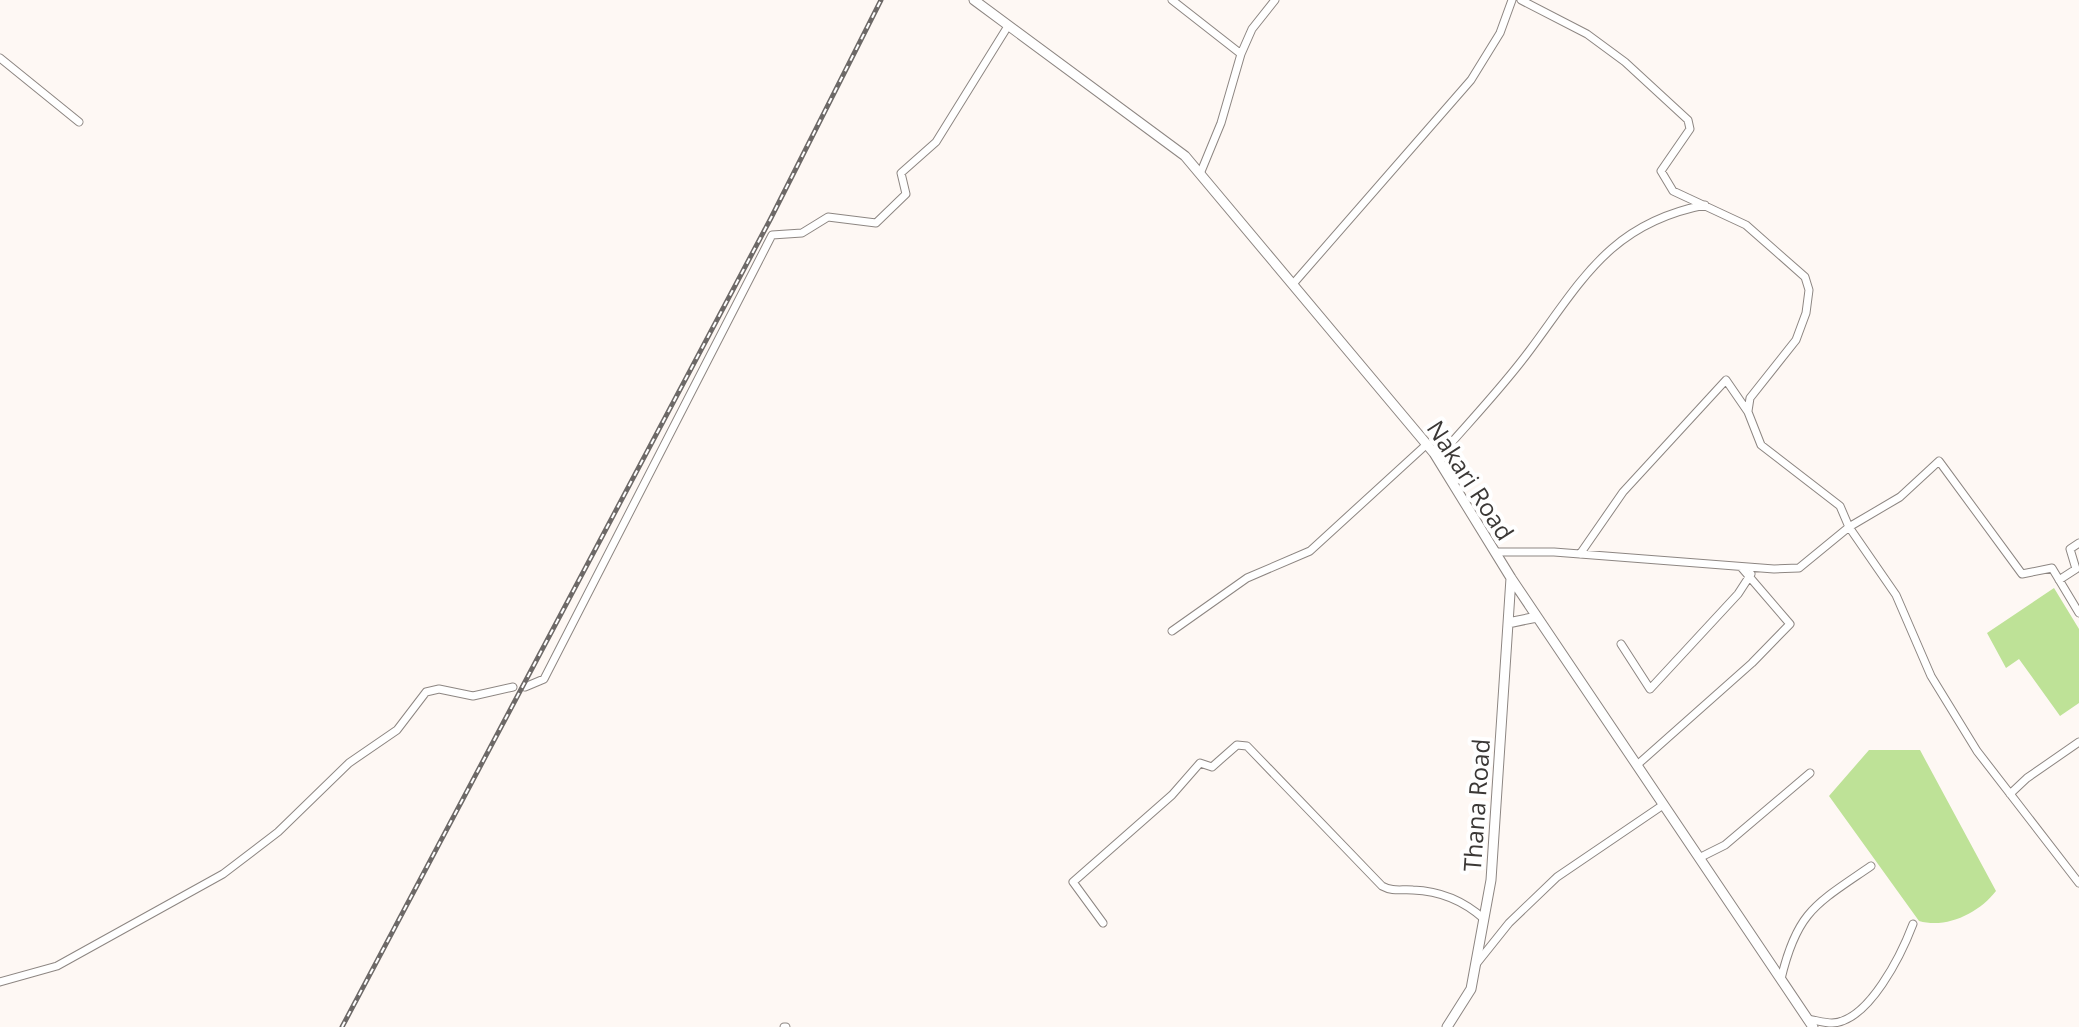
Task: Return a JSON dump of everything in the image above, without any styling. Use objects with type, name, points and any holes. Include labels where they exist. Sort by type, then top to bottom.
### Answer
[{"type":"street","name":"Nakari Road","points":[[974,0],[1185,156],[1427,444],[1511,578],[1810,1023]]},
{"type":"street","points":[[1172,0],[1241,54]]},
{"type":"street","points":[[1200,174],[1221,123],[1241,54],[1252,29],[1275,0]]},
{"type":"street","points":[[1293,284],[1471,80],[1500,33],[1512,0]]},
{"type":"street","points":[[1521,0],[1587,34],[1625,62],[1688,120],[1690,129],[1661,171],[1673,191],[1746,225],[1805,277],[1809,290],[1796,340],[1750,398],[1748,412]]},
{"type":"street","points":[[525,687],[544,679],[772,235],[802,233],[828,217],[871,223],[882,217],[906,194],[901,173],[936,142],[1008,26]]},
{"type":"street","points":[[0,58],[79,122]]},
{"type":"street","points":[[1438,458],[1511,373],[1595,261],[1670,212],[1705,205]]},
{"type":"street","points":[[1580,554],[1623,492],[1726,380],[1748,412],[1761,445],[1840,506],[1849,527],[1896,595],[1945,700],[2010,794],[2079,883]]},
{"type":"street","points":[[1172,631],[1247,578],[1310,551],[1427,444]]},
{"type":"street","points":[[1495,552],[1580,554],[1741,567],[1752,572],[1799,568],[1849,527],[1900,497],[1939,461],[2022,574],[2052,568],[2079,613]]},
{"type":"street","points":[[2059,580],[2076,569],[2070,549],[2079,543]]},
{"type":"street","points":[[1621,644],[1650,689],[1715,621],[1752,572]]},
{"type":"street","points":[[1637,765],[1752,663],[1790,624],[1752,572]]},
{"type":"street","name":"Thana Road","points":[[1447,1027],[1471,989],[1491,880],[1511,578]]},
{"type":"street","points":[[1508,623],[1537,617]]},
{"type":"street","points":[[0,982],[57,966],[223,874],[278,832],[349,763],[397,730],[426,692],[439,689],[473,696],[513,687]]},
{"type":"street","points":[[2010,794],[2027,778],[2079,742]]},
{"type":"street","points":[[1103,923],[1073,882],[1172,795],[1200,763],[1212,767],[1237,745],[1247,746],[1382,886],[1391,891],[1414,890],[1452,897],[1484,919]]},
{"type":"street","points":[[1699,858],[1725,845],[1810,773]]},
{"type":"street","points":[[1475,965],[1509,923],[1557,877],[1663,805]]},
{"type":"street","points":[[1781,979],[1790,942],[1811,907],[1871,866]]},
{"type":"street","points":[[1810,1023],[1834,1023],[1853,1016],[1897,965],[1913,924]]},
{"type":"green space","points":[[2054,588],[2079,629],[2079,703],[2060,716],[2019,659],[2006,668],[1987,633]]},
{"type":"green space","points":[[1869,750],[1920,750],[1996,891],[1981,906],[1951,921],[1919,921],[1829,796]]},
{"type":"railway","points":[[342,1027],[771,218],[881,0]]}]
